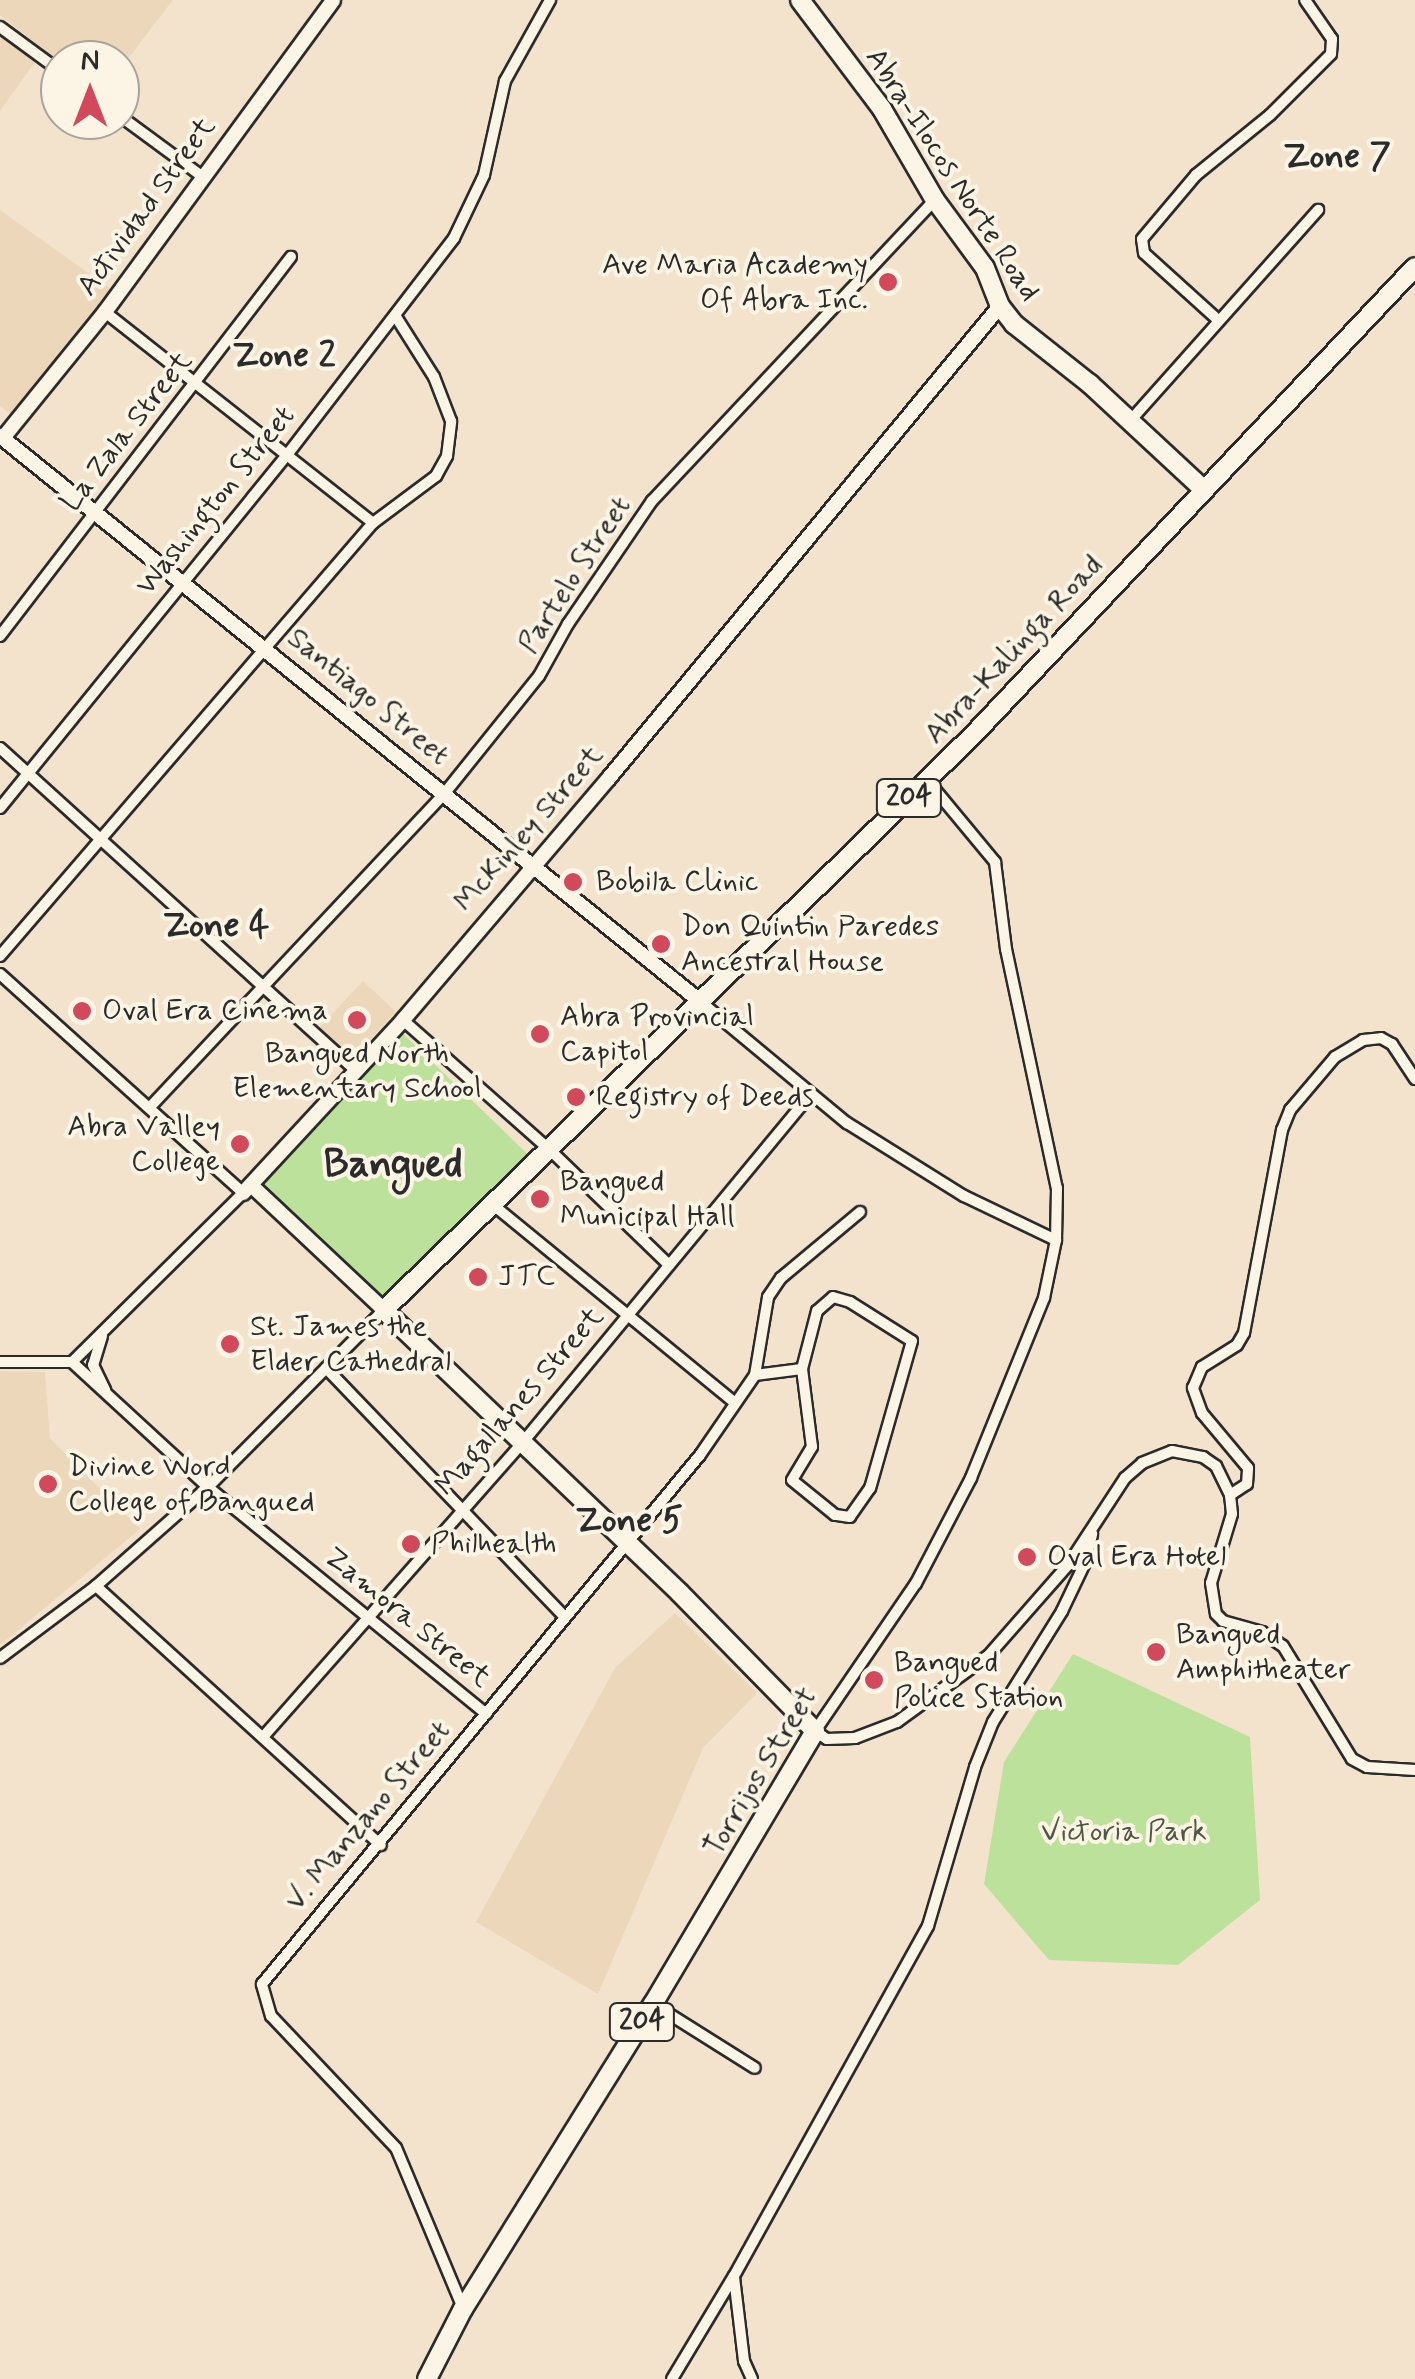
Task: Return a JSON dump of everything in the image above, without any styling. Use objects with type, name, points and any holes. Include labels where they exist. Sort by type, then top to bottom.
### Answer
[{"type":"main road","name":"Abra-Ilocos Norte Road","points":[[800,0],[882,109],[935,200],[984,268],[1000,306],[1014,324],[1203,490]]},
{"type":"main road","name":"Abra-Kalinga Road","points":[[384,1310],[927,780],[1415,267]]},
{"type":"main road","points":[[384,1310],[629,1545],[815,1731]]},
{"type":"main road","name":"Torrijos Street","points":[[463,2309],[654,2004],[815,1731]]},
{"type":"main road","name":"204","points":[[427,2379],[463,2309]]},
{"type":"street","name":"Actividad Street","points":[[1,439],[104,312],[333,0]]},
{"type":"street","name":"Washington Street","points":[[0,808],[287,455],[454,238],[484,175],[505,81],[550,0]]},
{"type":"street","points":[[1217,319],[1144,253],[1142,239],[1196,174],[1270,115],[1332,54],[1334,44],[1305,0]]},
{"type":"street","points":[[0,27],[40,56]]},
{"type":"street","points":[[140,131],[203,177]]},
{"type":"street","name":"Partelo Street","points":[[151,1106],[444,794],[539,676],[568,624],[652,501],[935,200]]},
{"type":"street","points":[[1130,422],[1217,319],[1318,210]]},
{"type":"street","name":"La Zala Street","points":[[0,636],[292,258]]},
{"type":"street","name":"McKinley Street","points":[[72,1362],[247,1189],[403,1020],[1000,306]]},
{"type":"street","points":[[104,312],[198,381],[374,523]]},
{"type":"street","points":[[0,956],[374,523],[425,488],[447,456],[450,421],[434,377],[396,317]]},
{"type":"street","name":"Santiago Street","points":[[1,439],[700,1002]]},
{"type":"street","points":[[0,748],[355,1070]]},
{"type":"street","name":"Torrijos Street","points":[[815,1731],[916,1584],[971,1478],[1044,1298],[1056,1240],[1057,1188],[1006,949],[994,862],[927,780]]},
{"type":"street","points":[[0,974],[384,1310],[208,1487],[96,1586],[0,1658]]},
{"type":"street","points":[[700,1002],[810,1095],[964,1196],[1056,1240]]},
{"type":"street","points":[[403,1020],[550,1150],[669,1265]]},
{"type":"street","points":[[1230,1495],[1248,1484],[1248,1468],[1202,1413],[1193,1388],[1202,1367],[1236,1345],[1244,1333],[1279,1148],[1290,1110],[1335,1056],[1363,1040],[1381,1038],[1392,1044],[1415,1079]]},
{"type":"street","name":"Magallanes Street","points":[[263,1737],[365,1616],[523,1442],[810,1095]]},
{"type":"street","points":[[492,1204],[735,1402]]},
{"type":"street","points":[[802,1368],[755,1376],[766,1307],[775,1285],[860,1212]]},
{"type":"street","points":[[833,1297],[850,1302],[912,1341],[870,1488],[850,1517],[834,1514],[792,1480],[812,1447],[802,1368],[817,1311],[833,1297]]},
{"type":"street","points":[[104,1330],[93,1364],[110,1396]]},
{"type":"street","points":[[0,1362],[72,1362]]},
{"type":"street","name":"Zamora Street","points":[[72,1362],[208,1487],[486,1714]]},
{"type":"street","points":[[326,1368],[459,1511],[565,1617]]},
{"type":"street","name":"V. Manzano Street","points":[[463,2309],[396,2148],[279,2026],[262,1996],[268,1974],[382,1844],[565,1617],[629,1545],[755,1376]]},
{"type":"street","points":[[815,1731],[827,1739],[854,1738],[897,1722],[940,1693],[1021,1622],[1126,1478],[1159,1454],[1172,1450],[1203,1457],[1216,1466],[1230,1495],[1232,1514],[1211,1584],[1216,1614],[1223,1621],[1262,1632],[1284,1646],[1352,1759],[1366,1767],[1415,1770]]},
{"type":"street","points":[[672,2379],[734,2276],[928,1926],[974,1767],[993,1722],[1062,1611],[1085,1563],[1093,1527]]},
{"type":"street","points":[[96,1586],[382,1844]]},
{"type":"street","points":[[654,2004],[755,2068]]},
{"type":"street","points":[[734,2276],[744,2361],[752,2379]]},
{"type":"shaded area","points":[[0,0],[173,0],[140,43],[40,40],[40,46],[0,15]]},
{"type":"shaded area","points":[[0,33],[37,59],[0,111]]},
{"type":"shaded area","points":[[0,210],[115,292],[10,414],[0,406]]},
{"type":"shaded area","name":"Bangued North Elementary School","points":[[363,981],[396,1012],[351,1060],[318,1029]]},
{"type":"shaded area","name":"Divine Word College of Bangued","points":[[0,1371],[45,1372],[50,1438],[140,1529],[0,1645]]},
{"type":"shaded area","points":[[675,1613],[757,1693],[703,1748],[598,1994],[476,1922],[615,1668]]},
{"type":"green space","points":[[397,1028],[531,1157],[388,1305],[254,1176]]},
{"type":"green space","name":"Victoria Park","points":[[1073,1654],[1250,1737],[1260,1900],[1178,1965],[1049,1960],[984,1884],[1004,1762]]},
{"type":"place","name":"Ave Maria Academy Of Abra Inc.","points":[[888,282]]},
{"type":"place","name":"Bobila Clinic","points":[[573,882]]},
{"type":"place","name":"Don Quintin Paredes Ancestral House","points":[[661,944]]},
{"type":"place","name":"Oval Era Cinema","points":[[82,1011]]},
{"type":"place","name":"Bangued North Elementary School","points":[[357,1020]]},
{"type":"place","name":"Abra Provincial Capitol","points":[[540,1034]]},
{"type":"place","name":"Registry of Deeds","points":[[576,1097]]},
{"type":"place","name":"Abra Valley College","points":[[240,1144]]},
{"type":"place","name":"Bangued Municipal Hall","points":[[540,1199]]},
{"type":"place","name":"JTC","points":[[478,1277]]},
{"type":"place","name":"St. James the Elder Cathedral","points":[[230,1344]]},
{"type":"place","name":"Divine Word College of Bangued","points":[[48,1484]]},
{"type":"place","name":"Philhealth","points":[[411,1544]]},
{"type":"place","name":"Oval Era Hotel","points":[[1027,1557]]},
{"type":"place","name":"Bangued Amphitheater","points":[[1156,1652]]},
{"type":"place","name":"Bangued Police Station","points":[[874,1680]]},
{"type":"district","name":"Zone 7","points":[[1337,157]]},
{"type":"district","name":"Zone 2","points":[[284,356]]},
{"type":"district","name":"Zone 4","points":[[216,926]]},
{"type":"district","name":"Bangued","points":[[393,1165]]},
{"type":"district","name":"Zone 5","points":[[629,1521]]}]
